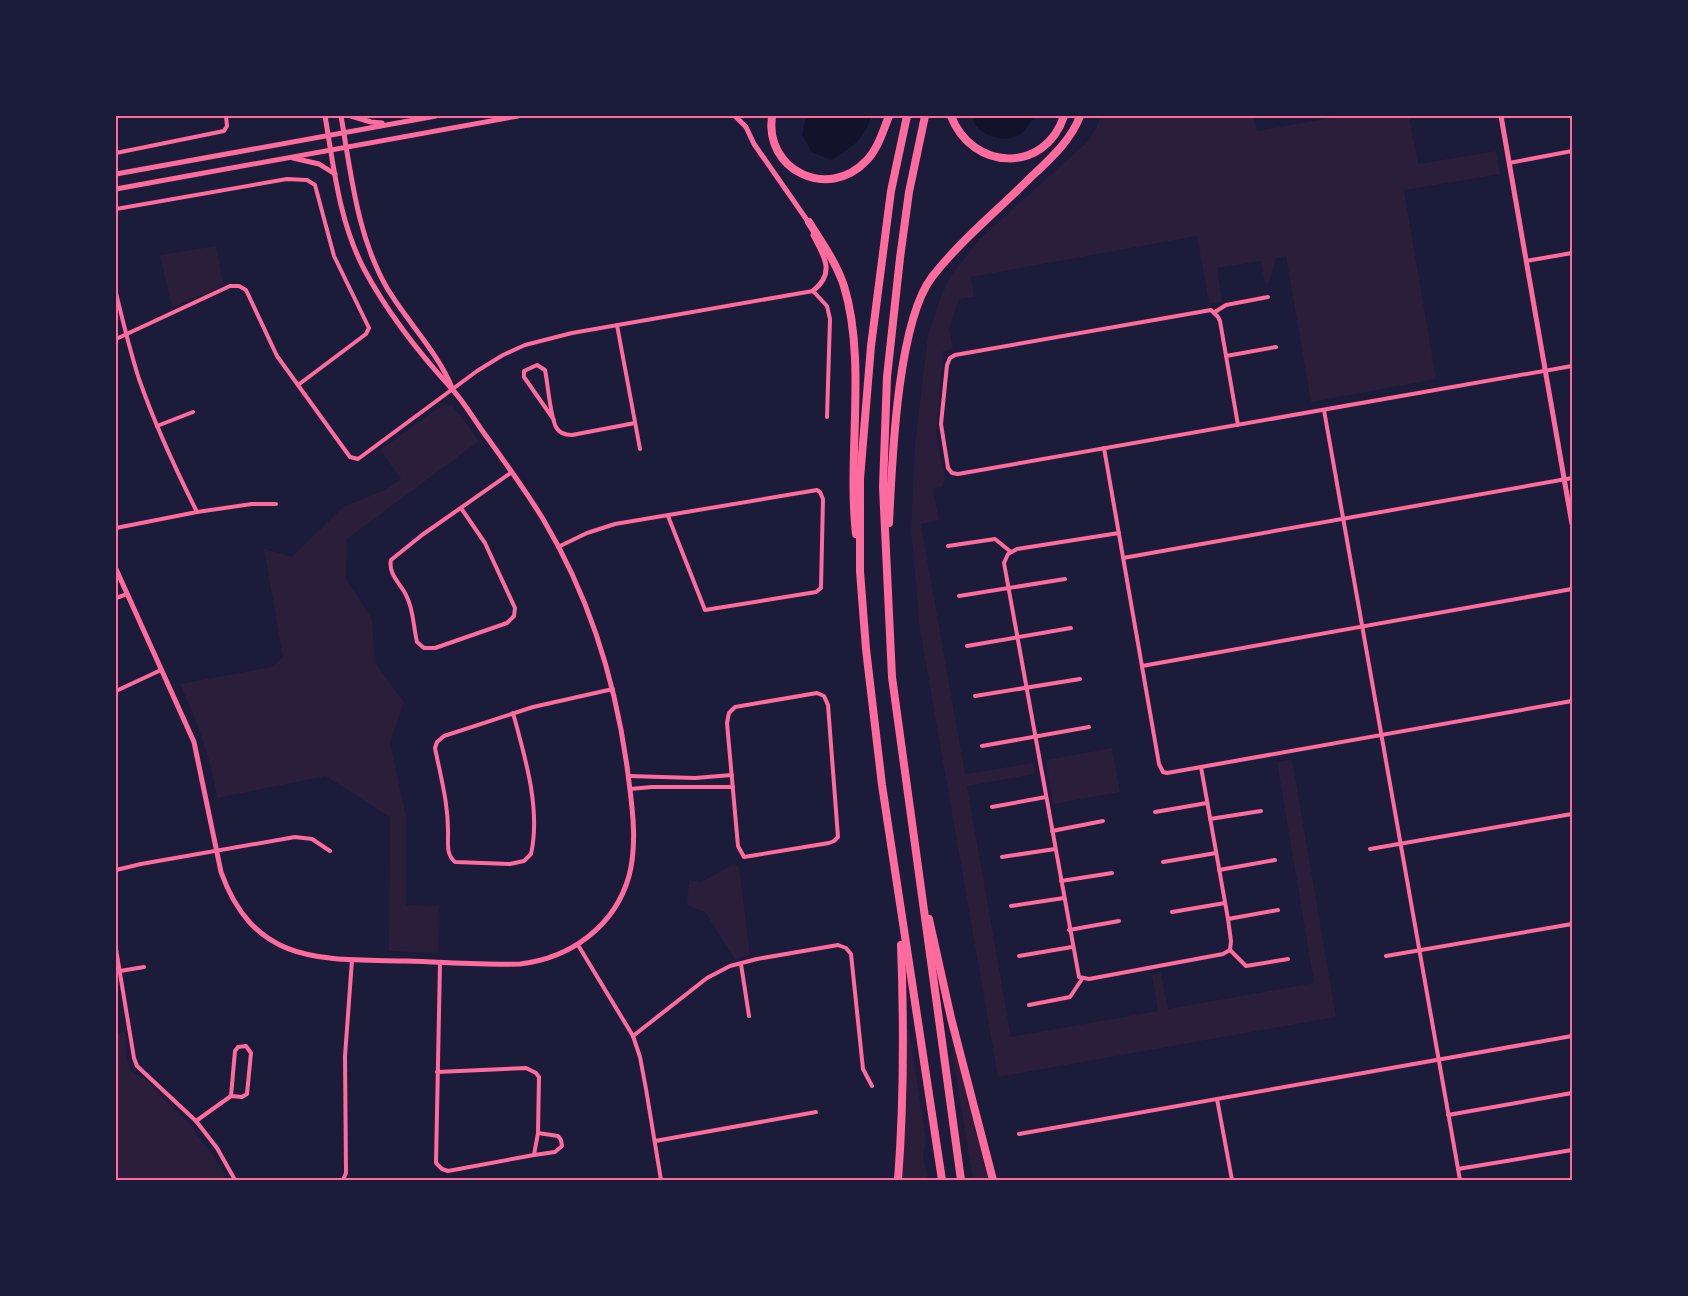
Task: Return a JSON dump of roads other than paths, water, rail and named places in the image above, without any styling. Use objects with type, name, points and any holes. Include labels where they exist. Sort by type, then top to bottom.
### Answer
[{"type":"highway","points":[[772,116],[772,137],[777,151],[785,161],[800,173],[827,180],[844,176],[866,162],[878,145],[889,116]]},
{"type":"highway","points":[[860,571],[860,478],[871,346],[891,191],[907,116]]},
{"type":"highway","points":[[925,116],[909,192],[900,258],[887,377],[883,487],[892,676],[961,1180]]},
{"type":"highway","points":[[951,116],[962,136],[976,148],[993,157],[1015,158],[1036,152],[1047,144],[1054,136],[1064,116]]},
{"type":"highway","points":[[887,572],[894,447],[901,383],[911,326],[920,300],[931,279],[950,256],[1049,160],[1068,137],[1080,116]]},
{"type":"highway","points":[[809,222],[837,268],[852,321],[853,511],[872,706],[899,908],[942,1180]]},
{"type":"highway","points":[[924,903],[993,1180]]},
{"type":"highway","points":[[898,1180],[903,1117],[904,1030],[899,908]]},
{"type":"street","points":[[116,153],[224,131],[227,126],[226,116]]},
{"type":"street","points":[[116,570],[194,742],[216,851],[227,890],[243,914],[261,932],[303,955],[352,960],[526,964],[546,960],[578,945],[611,913],[628,878],[633,853],[630,789],[613,689],[590,615],[544,520],[452,389],[432,368],[404,330],[363,268],[346,226],[325,116]]},
{"type":"street","points":[[341,116],[359,214],[375,263],[386,286],[440,365],[452,389]]},
{"type":"street","points":[[351,116],[371,122],[393,123]]},
{"type":"street","points":[[116,174],[436,116]]},
{"type":"street","points":[[116,189],[518,116]]},
{"type":"street","points":[[735,116],[746,127]]},
{"type":"street","points":[[116,339],[230,286],[239,285],[246,290],[277,356],[350,458],[358,459],[493,360],[525,345],[617,325],[813,291],[825,278],[827,265],[809,222],[754,144],[743,116]]},
{"type":"street","points":[[1501,116],[1572,524]]},
{"type":"street","points":[[1509,162],[1572,152]]},
{"type":"street","points":[[289,158],[319,164],[335,174]]},
{"type":"street","points":[[116,209],[287,179],[307,180],[315,185],[334,256],[369,328],[366,334],[298,385]]},
{"type":"street","points":[[1526,261],[1572,253]]},
{"type":"street","points":[[813,291],[827,306],[830,320],[827,417]]},
{"type":"street","points":[[116,293],[140,380],[157,426],[197,512]]},
{"type":"street","points":[[1268,297],[1226,305],[1215,312],[1207,310],[951,356],[947,365],[941,424],[948,468],[952,473],[958,474],[1572,366]]},
{"type":"street","points":[[1215,312],[1220,321],[1238,425]]},
{"type":"street","points":[[617,325],[640,449]]},
{"type":"street","points":[[1226,356],[1276,347]]},
{"type":"street","points":[[554,420],[524,378],[526,369],[537,365],[545,370],[554,420],[557,429],[566,435],[635,423]]},
{"type":"street","points":[[1324,410],[1460,1180]]},
{"type":"street","points":[[157,426],[193,412]]},
{"type":"street","points":[[1104,448],[1159,764],[1163,772],[1572,701]]},
{"type":"street","points":[[460,508],[492,557],[515,608],[514,616],[507,623],[435,648],[424,648],[417,642],[413,612],[406,594],[391,571],[391,560],[460,508],[512,472]]},
{"type":"street","points":[[1123,558],[1572,478]]},
{"type":"street","points":[[558,548],[598,529],[615,524],[811,490],[820,492],[823,499],[821,588],[814,592],[705,610],[668,516]]},
{"type":"street","points":[[116,528],[197,512],[252,504],[276,504]]},
{"type":"street","points":[[1119,533],[1011,552],[1004,563],[1077,975],[1082,979],[1089,979],[1223,954],[1230,950]]},
{"type":"street","points":[[948,546],[995,538],[1011,552]]},
{"type":"street","points":[[959,596],[1065,579]]},
{"type":"street","points":[[1142,666],[1572,589]]},
{"type":"street","points":[[116,598],[127,594]]},
{"type":"street","points":[[967,646],[1071,628]]},
{"type":"street","points":[[116,691],[162,670]]},
{"type":"street","points":[[975,696],[1080,680]]},
{"type":"street","points":[[513,713],[532,804],[531,854],[524,861],[510,864],[455,862],[450,858],[448,850],[447,805],[435,748],[436,742],[444,736],[513,713],[550,702],[613,689]]},
{"type":"street","points":[[817,693],[824,696],[828,705],[839,833],[837,840],[744,857],[738,846],[732,775],[727,723],[731,710],[735,707],[817,693]]},
{"type":"street","points":[[982,746],[1089,728]]},
{"type":"street","points":[[1201,767],[1228,919],[1230,950]]},
{"type":"street","points":[[628,776],[695,778],[732,775]]},
{"type":"street","points":[[630,789],[733,788]]},
{"type":"street","points":[[992,807],[1046,797]]},
{"type":"street","points":[[1155,812],[1207,803]]},
{"type":"street","points":[[1210,819],[1261,810]]},
{"type":"street","points":[[1370,849],[1572,814]]},
{"type":"street","points":[[1052,831],[1103,821]]},
{"type":"street","points":[[116,870],[295,837],[312,839],[330,851]]},
{"type":"street","points":[[1002,857],[1055,849]]},
{"type":"street","points":[[1162,862],[1216,853]]},
{"type":"street","points":[[1219,870],[1275,860]]},
{"type":"street","points":[[1061,881],[1112,873]]},
{"type":"street","points":[[1011,906],[1064,898]]},
{"type":"street","points":[[1172,912],[1225,903]]},
{"type":"street","points":[[1228,919],[1278,910]]},
{"type":"street","points":[[1070,930],[1119,921]]},
{"type":"street","points":[[1386,956],[1572,924]]},
{"type":"street","points":[[578,945],[633,1036],[640,1057],[661,1180]]},
{"type":"street","points":[[633,1036],[707,978],[730,966],[836,945],[846,948],[852,960],[863,1069],[872,1086]]},
{"type":"street","points":[[1019,956],[1072,947]]},
{"type":"street","points":[[116,949],[137,1065],[196,1121],[217,1148],[235,1180]]},
{"type":"street","points":[[1230,950],[1246,966],[1288,959]]},
{"type":"street","points":[[343,1180],[346,1173],[345,1056],[352,960]]},
{"type":"street","points":[[440,963],[435,1159],[438,1167],[448,1171],[555,1152],[562,1146],[558,1136],[538,1133]]},
{"type":"street","points":[[741,964],[749,1016]]},
{"type":"street","points":[[120,971],[144,966]]},
{"type":"street","points":[[1029,1005],[1070,997],[1082,979]]},
{"type":"street","points":[[1019,1134],[1572,1036]]},
{"type":"street","points":[[196,1121],[231,1096],[242,1097],[249,1090],[251,1053],[248,1047],[243,1045],[235,1051],[231,1096]]},
{"type":"street","points":[[437,1072],[531,1070],[539,1077],[538,1133],[534,1155]]},
{"type":"street","points":[[1448,1115],[1572,1093]]},
{"type":"street","points":[[1217,1099],[1232,1180]]},
{"type":"street","points":[[655,1141],[816,1112]]},
{"type":"street","points":[[1458,1169],[1572,1150]]}]
